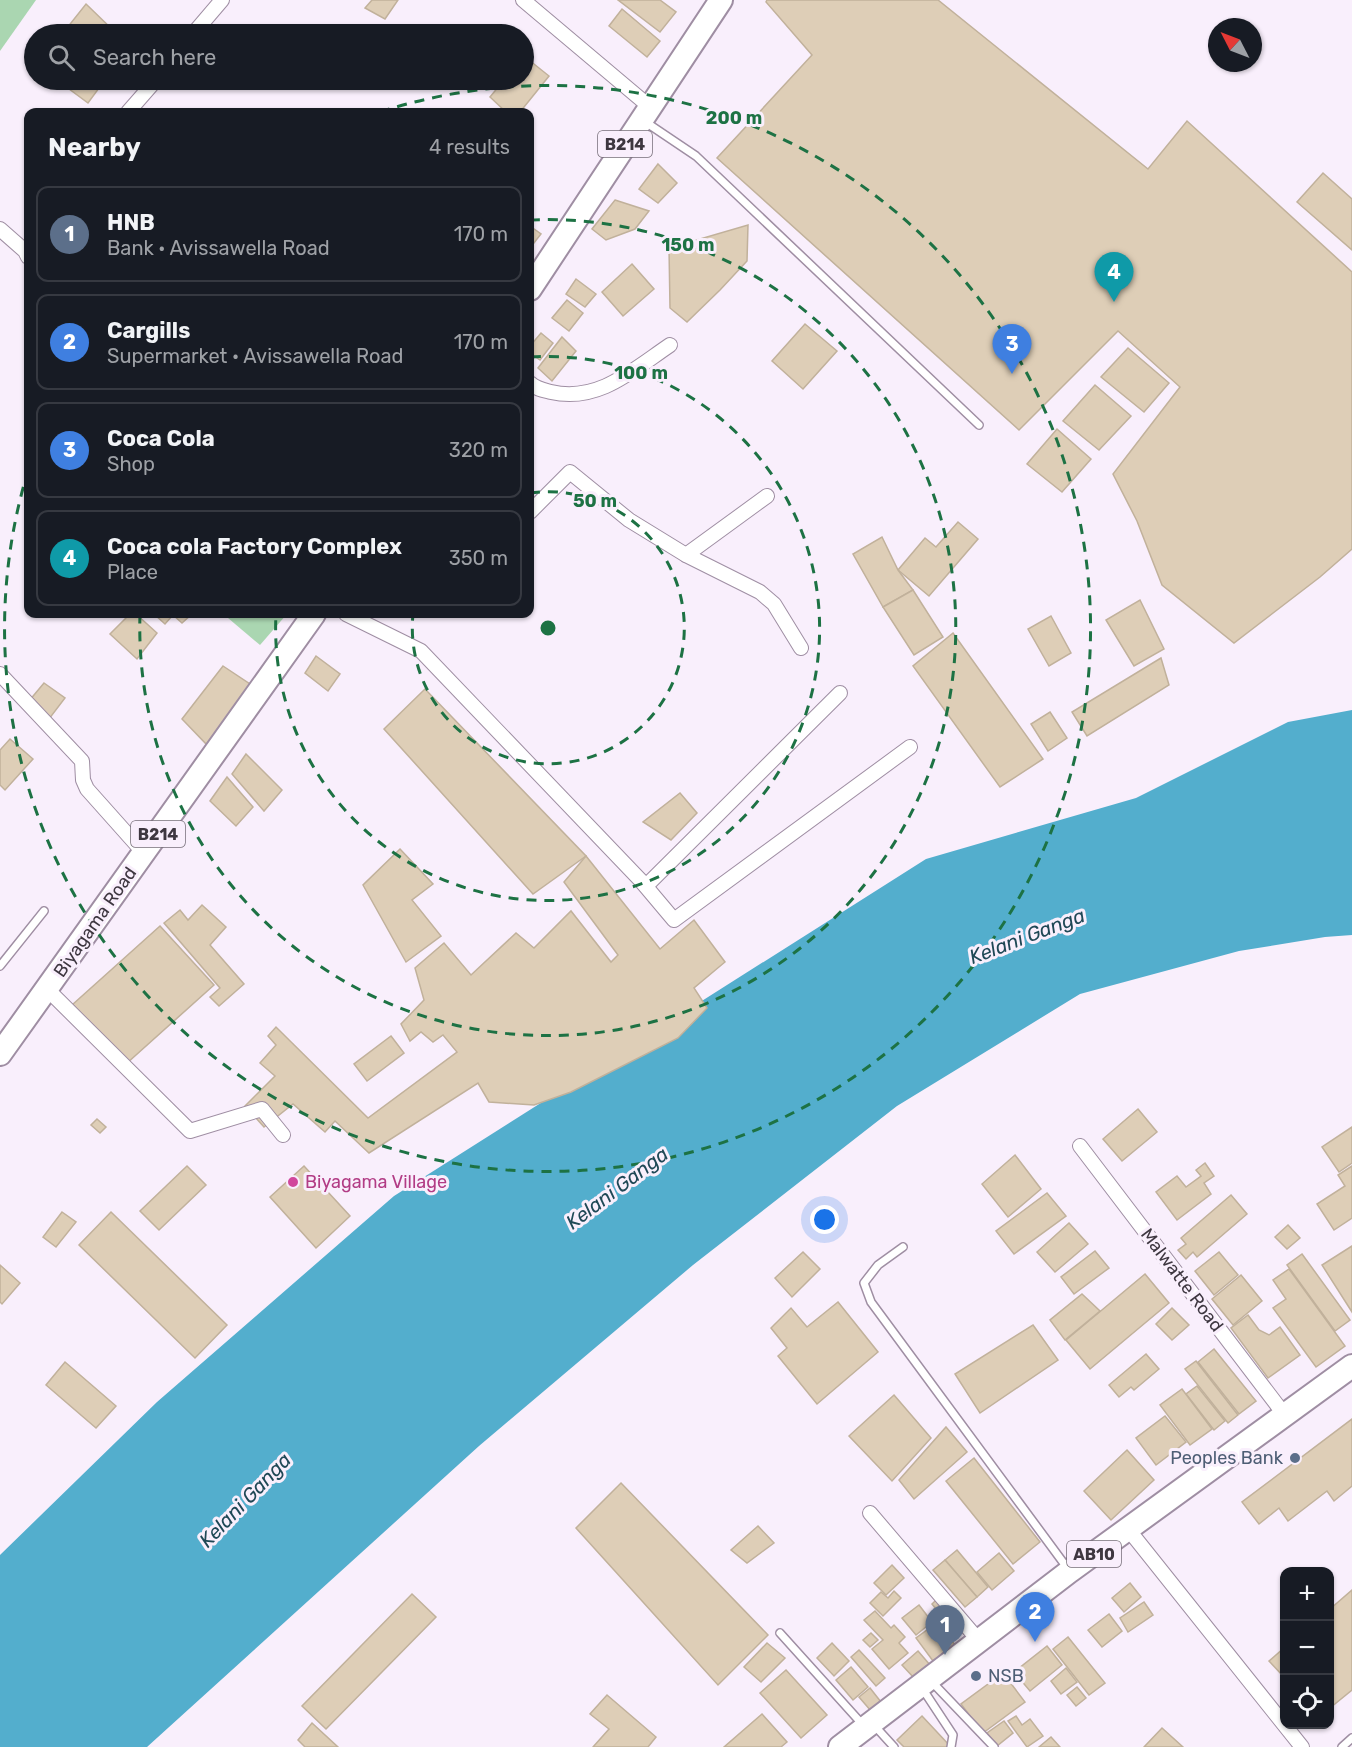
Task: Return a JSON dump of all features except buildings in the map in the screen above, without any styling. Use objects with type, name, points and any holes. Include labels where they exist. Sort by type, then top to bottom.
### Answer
[{"type":"main road","name":"B214","points":[[534,283],[721,0]]},
{"type":"main road","name":"Biyagama Road","points":[[0,1054],[309,618]]},
{"type":"main road","name":"AB10","points":[[840,1747],[1070,1571],[1352,1365]]},
{"type":"street","points":[[202,24],[222,0]]},
{"type":"street","points":[[524,0],[646,113]]},
{"type":"street","points":[[132,108],[147,90]]},
{"type":"street","points":[[0,229],[24,249]]},
{"type":"street","points":[[534,386],[567,395],[605,388],[670,345]]},
{"type":"street","points":[[534,508],[570,472],[629,520],[686,555],[760,592],[774,604],[801,648]]},
{"type":"street","points":[[686,555],[767,496]]},
{"type":"street","points":[[354,618],[421,651],[642,882],[674,920],[910,747]]},
{"type":"street","points":[[0,674],[82,761],[83,780],[87,789],[144,853]]},
{"type":"street","points":[[642,882],[646,886],[840,693]]},
{"type":"street","points":[[47,989],[190,1131],[262,1109],[283,1135]]},
{"type":"street","name":"Malwatte Road","points":[[1080,1146],[1284,1414]]},
{"type":"street","points":[[870,1513],[980,1642]]},
{"type":"street","points":[[1128,1529],[1302,1747]]},
{"type":"lane","points":[[646,113],[696,156],[979,425]]},
{"type":"lane","points":[[0,966],[44,910]]},
{"type":"lane","points":[[903,1247],[878,1265],[864,1282],[871,1302],[1070,1571]]},
{"type":"lane","points":[[780,1633],[868,1725],[894,1747]]},
{"type":"lane","points":[[925,1683],[954,1735],[951,1746]]},
{"type":"lane","points":[[925,1683],[994,1747]]},
{"type":"lane","points":[[1342,1747],[1352,1738]]},
{"type":"green space","points":[[0,0],[36,0],[0,51]]},
{"type":"green space","points":[[228,618],[284,618],[260,645]]},
{"type":"water","name":"Kelani Ganga","points":[[1352,710],[1352,935],[1325,937],[1239,951],[1080,994],[897,1106],[693,1265],[479,1446],[147,1747],[0,1747],[0,1555],[157,1402],[394,1196],[926,859],[1136,798],[1288,722]]},
{"type":"place","name":"Coca cola Factory Complex","points":[[1114,302]]},
{"type":"place","name":"Coca Cola","points":[[1012,374]]},
{"type":"place","name":"Biyagama Village","points":[[293,1182]]},
{"type":"place","name":"Peoples Bank","points":[[1295,1458]]},
{"type":"place","name":"Cargills","points":[[1035,1642]]},
{"type":"place","name":"HNB","points":[[945,1655]]},
{"type":"place","name":"NSB","points":[[976,1676]]}]
